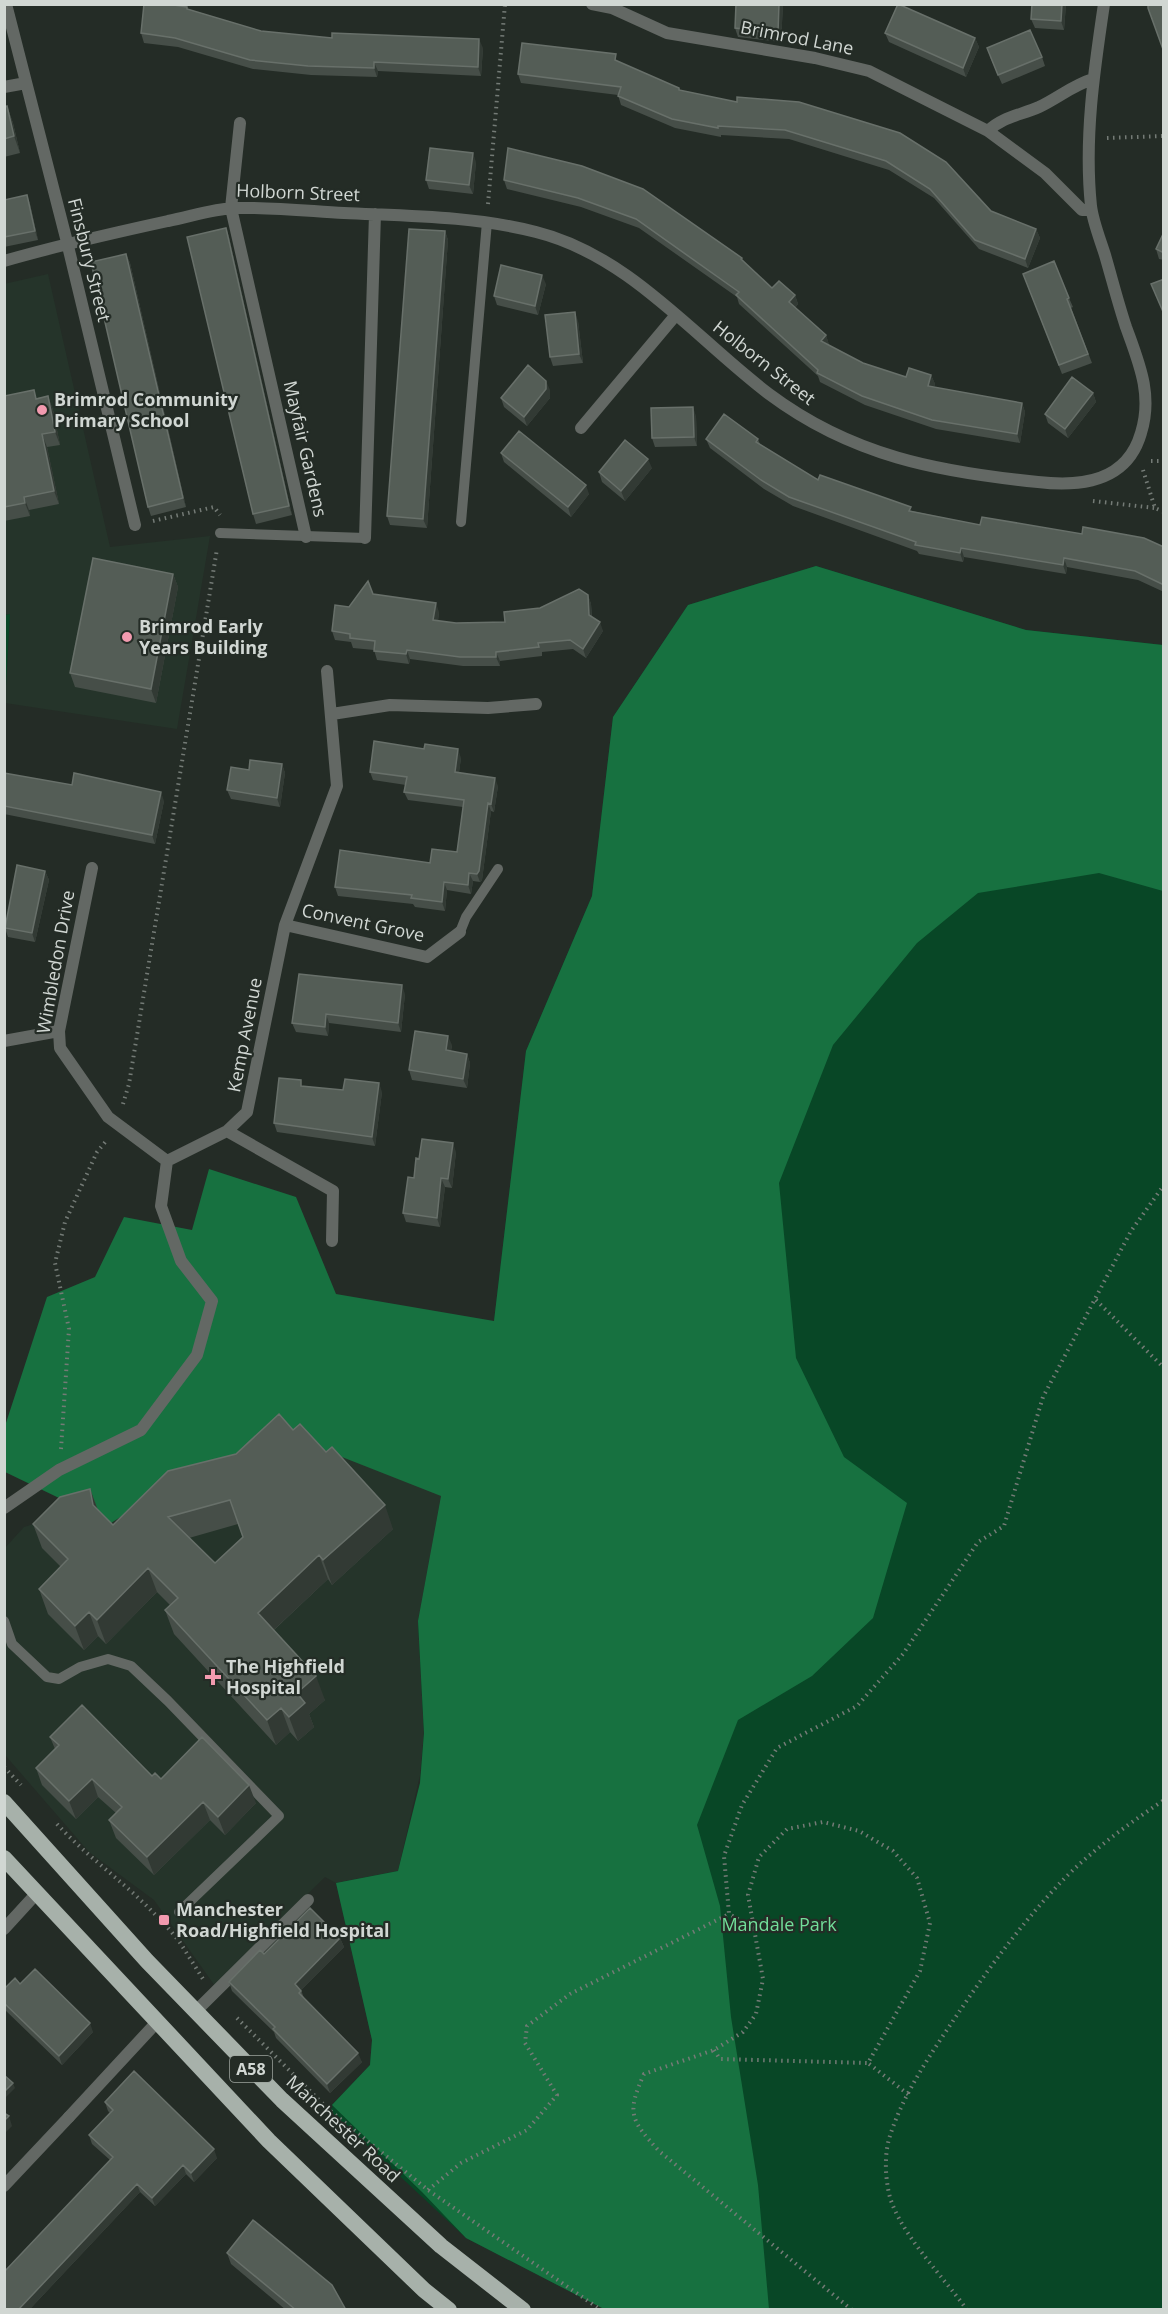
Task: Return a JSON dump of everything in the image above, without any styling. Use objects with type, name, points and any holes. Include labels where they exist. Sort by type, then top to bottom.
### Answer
[{"type":"highway","name":"Manchester Road","points":[[4,1802],[147,1961],[282,2100],[441,2246],[523,2310]]},
{"type":"highway","name":"A58","points":[[4,1858],[269,2141],[424,2290],[449,2310]]},
{"type":"street","name":"Finsbury Street","points":[[6,4],[67,242],[135,525]]},
{"type":"street","name":"Brimrod Lane","points":[[592,4],[612,8],[667,33],[815,58],[869,71],[988,131],[1045,173],[1082,210],[1091,210]]},
{"type":"street","name":"Holborn Street","points":[[4,261],[67,242],[231,208],[375,214],[487,222],[539,232],[578,246],[633,279],[770,394],[812,422],[858,446],[913,463],[1005,479],[1062,485],[1077,484],[1104,477],[1130,456],[1141,436],[1147,396],[1141,367],[1091,210],[1090,139],[1093,79],[1104,4]]},
{"type":"street","points":[[988,131],[996,123],[1039,107],[1079,83],[1093,79]]},
{"type":"street","points":[[4,87],[26,83]]},
{"type":"street","name":"Mayfair Gardens","points":[[240,123],[231,208],[306,537]]},
{"type":"street","name":"Mayfair Gardens","points":[[364,538],[375,214]]},
{"type":"street","points":[[581,428],[675,316]]},
{"type":"street","name":"Kemp Avenue","points":[[167,1161],[227,1131],[247,1112],[285,925],[337,786],[327,671]]},
{"type":"street","points":[[332,714],[390,705],[488,708],[536,704]]},
{"type":"street","name":"Wimbledon Drive","points":[[92,868],[59,1031],[60,1048],[108,1117],[167,1161]]},
{"type":"street","name":"Convent Grove","points":[[285,925],[427,957],[460,932]]},
{"type":"street","points":[[4,1041],[59,1031]]},
{"type":"street","points":[[227,1131],[333,1191],[332,1241]]},
{"type":"street","points":[[4,1508],[59,1470],[141,1430],[197,1355],[212,1300],[181,1261],[161,1206],[167,1161]]},
{"type":"street","points":[[4,1929],[36,1894]]},
{"type":"street","points":[[196,2011],[308,1900]]},
{"type":"street","points":[[4,2186],[157,2022]]},
{"type":"lane","points":[[461,522],[487,222]]},
{"type":"lane","points":[[220,533],[306,537]]},
{"type":"lane","name":"Mayfair Gardens","points":[[306,537],[364,538]]},
{"type":"lane","points":[[460,932],[466,917],[498,869]]},
{"type":"lane","points":[[4,1621],[12,1644],[47,1677],[59,1679],[80,1667],[108,1659],[131,1666],[279,1816],[179,1912]]},
{"type":"path","points":[[487,222],[505,4]]},
{"type":"path","points":[[1090,139],[1164,136]]},
{"type":"path","points":[[1140,460],[1155,508]]},
{"type":"path","points":[[1077,484],[1077,499],[1155,508],[1163,512]]},
{"type":"path","points":[[59,1470],[69,1329],[55,1263],[65,1222],[97,1152],[116,1125],[129,1084],[220,533],[220,513],[214,507],[135,525]]},
{"type":"path","points":[[729,1914],[724,1857],[742,1805],[777,1748],[857,1706],[903,1654],[978,1542],[1004,1526],[1043,1397],[1131,1232],[1164,1185]]},
{"type":"path","points":[[1096,1300],[1164,1368]]},
{"type":"path","points":[[4,1767],[26,1791]]},
{"type":"path","points":[[967,2310],[897,2215],[888,2191],[886,2164],[889,2140],[929,2056],[993,1962],[1060,1882],[1116,1832],[1164,1800]]},
{"type":"path","points":[[852,2310],[659,2151],[637,2126],[633,2100],[644,2074],[714,2050],[742,2032],[756,2014],[763,1978],[748,1895],[759,1857],[787,1829],[823,1822],[859,1831],[893,1851],[917,1878],[930,1923],[920,1971],[868,2063]]},
{"type":"path","points":[[56,1823],[70,1839],[141,1899],[180,1941],[213,1995],[328,2109],[428,2190],[601,2310]]},
{"type":"path","points":[[729,1914],[754,1929]]},
{"type":"path","points":[[428,2190],[460,2163],[527,2130],[557,2095],[525,2043],[527,2026],[570,1994],[729,1914]]},
{"type":"path","points":[[714,2050],[720,2059],[868,2063],[909,2095]]},
{"type":"shaded area","name":"Brimrod Community Primary School","points":[[48,274],[110,547],[210,536],[177,729],[5,703],[10,614],[4,614],[4,284]]},
{"type":"shaded area","name":"The Highfield Hospital","points":[[338,1400],[441,1496],[418,1621],[424,1733],[420,1775],[398,1871],[336,1883],[325,1877],[215,1986],[154,1900],[89,1852],[5,1755],[4,1549],[24,1527],[155,1487]]},
{"type":"green space","name":"Mandale Park","points":[[816,566],[1026,630],[1163,645],[1163,2309],[604,2309],[466,2238],[328,2109],[370,2065],[372,2040],[336,1883],[398,1871],[420,1783],[424,1733],[418,1621],[494,1321],[526,1051],[592,896],[613,717],[688,605]]},
{"type":"green space","points":[[816,566],[1026,630],[1163,645],[1163,891],[1099,873],[978,893],[917,943],[833,1045],[779,1183],[796,1358],[844,1457],[907,1503],[873,1618],[812,1676],[738,1720],[697,1825],[720,1906],[731,2017],[758,2185],[769,2309],[604,2309],[466,2238],[332,2105],[370,2065],[372,2040],[336,1883],[398,1871],[420,1783],[424,1733],[418,1621],[441,1496],[281,1433],[163,1490],[111,1523],[5,1472],[5,1426],[47,1297],[95,1277],[124,1217],[192,1230],[209,1169],[296,1197],[336,1294],[494,1321],[526,1051],[592,896],[613,717],[688,605]]},
{"type":"green space","points":[[10,614],[5,703],[5,615]]},
{"type":"building","points":[[144,4],[187,7],[187,9],[261,31],[332,38],[332,33],[479,39],[478,67],[374,62],[374,68],[308,66],[250,60],[175,38],[141,33]]},
{"type":"building","points":[[736,4],[779,4],[778,33],[735,28]]},
{"type":"building","points":[[898,4],[975,38],[963,68],[885,33]]},
{"type":"building","points":[[1032,4],[1062,4],[1061,21],[1031,19]]},
{"type":"building","points":[[1148,4],[1164,4],[1164,52],[1148,8]]},
{"type":"building","points":[[1030,30],[1042,57],[998,75],[987,48]]},
{"type":"building","points":[[522,43],[616,54],[615,60],[679,88],[679,90],[737,102],[737,97],[799,102],[900,133],[946,162],[991,211],[1036,229],[1025,259],[975,240],[930,189],[886,161],[785,130],[718,126],[718,128],[672,119],[618,96],[621,87],[518,74]]},
{"type":"building","points":[[7,106],[14,136],[4,139],[4,107]]},
{"type":"building","points":[[430,148],[473,153],[469,185],[426,180]]},
{"type":"building","points":[[508,148],[582,166],[643,189],[742,258],[772,288],[779,281],[795,295],[789,302],[826,335],[821,341],[863,363],[906,377],[909,368],[931,375],[928,386],[1022,403],[1017,434],[932,420],[862,396],[817,373],[818,370],[736,295],[739,292],[636,219],[578,198],[504,180]]},
{"type":"building","points":[[27,195],[35,231],[4,237],[4,200]]},
{"type":"building","points":[[226,228],[289,506],[253,514],[187,237]]},
{"type":"building","points":[[409,229],[445,231],[423,519],[387,516]]},
{"type":"building","points":[[1164,232],[1164,253],[1156,249]]},
{"type":"building","points":[[126,254],[183,498],[148,507],[91,262]]},
{"type":"building","points":[[1054,261],[1088,354],[1059,365],[1023,274]]},
{"type":"building","points":[[501,265],[542,275],[535,306],[494,296]]},
{"type":"building","points":[[1164,279],[1164,314],[1151,284]]},
{"type":"building","points":[[575,312],[579,354],[550,357],[545,315]]},
{"type":"building","points":[[528,365],[546,381],[546,389],[524,417],[501,398]]},
{"type":"building","points":[[1072,377],[1093,393],[1065,429],[1045,414]]},
{"type":"building","points":[[34,390],[36,399],[48,396],[55,432],[42,434],[54,491],[24,497],[25,503],[4,507],[4,396]]},
{"type":"building","points":[[693,407],[694,437],[652,438],[651,408]]},
{"type":"building","points":[[724,414],[758,439],[756,442],[818,480],[820,475],[911,507],[909,511],[980,525],[982,517],[1082,534],[1083,527],[1144,538],[1164,547],[1164,585],[1135,571],[1064,558],[1063,565],[961,548],[960,553],[915,545],[916,542],[789,497],[761,480],[706,439]]},
{"type":"building","points":[[519,431],[586,485],[568,507],[501,453]]},
{"type":"building","points":[[625,440],[648,459],[621,491],[599,472]]},
{"type":"building","name":"Brimrod Early Years Building","points":[[93,558],[173,574],[151,689],[70,673]]},
{"type":"building","points":[[368,581],[373,594],[436,603],[433,620],[456,623],[505,622],[504,612],[540,608],[579,589],[588,595],[589,615],[600,622],[583,649],[570,640],[538,643],[539,647],[496,652],[496,657],[460,657],[407,650],[406,654],[374,651],[375,641],[350,638],[350,634],[332,631],[335,605],[349,607]]},
{"type":"building","points":[[374,741],[424,749],[425,744],[458,749],[455,772],[495,778],[491,804],[488,803],[479,871],[477,874],[469,873],[468,885],[444,882],[442,902],[411,898],[412,895],[335,887],[340,850],[430,863],[432,849],[457,852],[464,800],[404,792],[407,777],[370,772]]},
{"type":"building","points":[[250,760],[282,764],[277,798],[227,790],[231,767],[249,770]]},
{"type":"building","points":[[4,773],[72,785],[74,773],[161,792],[152,835],[4,806]]},
{"type":"building","points":[[17,865],[45,871],[32,933],[5,928]]},
{"type":"building","points":[[299,974],[402,985],[398,1023],[326,1014],[325,1027],[292,1023]]},
{"type":"building","points":[[415,1031],[448,1036],[446,1050],[467,1054],[463,1079],[409,1070]]},
{"type":"building","points":[[279,1078],[301,1080],[301,1086],[343,1090],[345,1079],[379,1083],[372,1137],[274,1123]]},
{"type":"building","points":[[422,1139],[453,1143],[448,1179],[441,1178],[437,1218],[403,1213],[408,1177],[414,1178],[416,1158],[419,1159]]},
{"type":"building","points":[[279,1414],[293,1430],[300,1424],[326,1452],[332,1447],[385,1505],[323,1560],[319,1555],[258,1613],[316,1676],[297,1693],[305,1703],[289,1717],[281,1708],[267,1720],[165,1610],[178,1598],[148,1568],[97,1620],[89,1612],[75,1626],[39,1589],[68,1559],[33,1524],[60,1497],[90,1489],[93,1505],[113,1525],[168,1471],[236,1454]],"holes":[[[230,1500],[243,1537],[215,1563],[168,1517]]]},
{"type":"building","points":[[82,1705],[152,1776],[155,1773],[161,1779],[202,1737],[249,1785],[218,1817],[203,1802],[147,1857],[109,1820],[122,1807],[92,1779],[69,1801],[36,1768],[59,1745],[50,1737]]},
{"type":"building","points":[[310,1908],[340,1938],[295,1984],[301,1991],[299,1993],[358,2053],[327,2084],[273,2029],[275,2027],[229,1982],[260,1950],[264,1954]]},
{"type":"building","points":[[35,1969],[90,2023],[59,2056],[4,2003],[4,1989],[15,1978],[20,1984]]},
{"type":"building","points":[[134,2071],[214,2149],[191,2173],[183,2165],[152,2198],[137,2184],[18,2310],[4,2310],[4,2272],[113,2157],[89,2135],[113,2110],[105,2102]]},
{"type":"building","points":[[4,2075],[13,2083],[4,2092]]},
{"type":"building","points":[[253,2220],[332,2285],[346,2310],[296,2310],[227,2253]]},
{"type":"place","name":"Brimrod Community Primary School","points":[[42,410]]},
{"type":"place","name":"Brimrod Early Years Building","points":[[127,637]]},
{"type":"place","name":"The Highfield Hospital","points":[[213,1677]]},
{"type":"place","name":"Manchester Road/Highfield Hospital","points":[[164,1920]]}]
